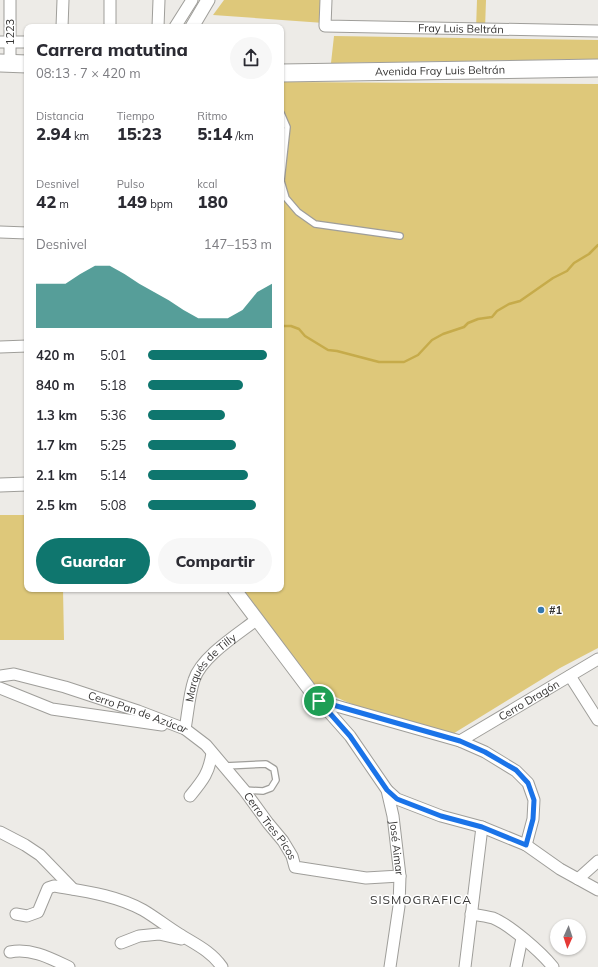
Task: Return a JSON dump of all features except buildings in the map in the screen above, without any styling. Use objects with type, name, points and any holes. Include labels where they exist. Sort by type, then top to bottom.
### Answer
[{"type":"main road","points":[[5,63],[24,64]]},
{"type":"main road","name":"Avenida Fray Luis Beltrán","points":[[284,73],[598,68]]},
{"type":"street","name":"1223","points":[[5,63],[5,42],[10,0]]},
{"type":"street","points":[[62,24],[63,0]]},
{"type":"street","points":[[110,0],[110,24]]},
{"type":"street","points":[[158,24],[159,0]]},
{"type":"street","points":[[177,24],[192,0]]},
{"type":"street","points":[[194,24],[208,0]]},
{"type":"street","name":"Fray Luis Beltrán","points":[[326,0],[325,26],[598,31]]},
{"type":"street","points":[[5,42],[24,42]]},
{"type":"street","points":[[0,232],[24,233]]},
{"type":"street","points":[[0,347],[24,346]]},
{"type":"street","points":[[0,485],[24,484]]},
{"type":"street","name":"José Aimar","points":[[236,592],[319,701],[350,736],[387,790],[393,816],[400,876],[399,906],[390,967]]},
{"type":"street","name":"Marqués de Tilly","points":[[185,729],[194,679],[201,666],[212,654],[256,620]]},
{"type":"street","name":"Cerro Dragón","points":[[460,741],[598,659]]},
{"type":"street","name":"Cerro Pan de Azúcar","points":[[0,676],[14,674],[65,687],[138,710],[185,729]]},
{"type":"street","points":[[570,676],[598,720]]},
{"type":"street","name":"Cerro Pan de Azúcar","points":[[0,688],[52,709],[115,717],[185,729]]},
{"type":"street","points":[[319,701],[460,741],[485,752],[516,770],[528,783],[534,800],[533,819],[526,845]]},
{"type":"street","name":"Cerro Tres Picos","points":[[185,729],[206,745],[225,766],[282,841],[292,856],[295,867],[366,878],[400,876]]},
{"type":"street","points":[[190,796],[210,767],[212,752]]},
{"type":"street","points":[[387,790],[397,799],[441,816],[482,827],[526,845],[560,869],[598,890]]},
{"type":"street","points":[[465,967],[482,827]]},
{"type":"street","points":[[0,832],[26,845],[40,855],[73,889]]},
{"type":"street","points":[[578,879],[598,861]]},
{"type":"street","points":[[16,914],[27,916],[38,912],[48,888],[54,886],[73,889],[131,904],[201,946],[216,958],[222,967]]},
{"type":"street","points":[[471,914],[492,918],[509,927],[553,967]]},
{"type":"street","points":[[121,943],[139,936],[159,934],[190,940]]},
{"type":"street","points":[[516,967],[522,938]]},
{"type":"street","points":[[10,952],[19,950],[33,952],[47,956],[69,967]]},
{"type":"lane","points":[[284,120],[287,127],[284,154]]},
{"type":"lane","points":[[284,191],[286,198],[298,212],[315,224],[400,236]]},
{"type":"lane","points":[[225,766],[266,764],[274,769],[276,780],[271,788],[263,791],[244,790]]},
{"type":"shaded area","points":[[224,0],[325,0],[324,23],[213,15]]},
{"type":"shaded area","points":[[477,0],[486,0],[485,29],[476,29]]},
{"type":"shaded area","points":[[334,36],[598,40],[598,59],[331,63]]},
{"type":"shaded area","points":[[284,82],[598,84],[598,648],[560,668],[451,735],[379,714],[343,700],[311,683],[242,592],[284,592]]},
{"type":"shaded area","points":[[0,515],[24,515],[24,592],[63,592],[64,640],[0,640]]},
{"type":"waterway","points":[[284,326],[291,326],[299,329],[305,336],[328,350],[379,362],[404,362],[418,355],[432,340],[443,334],[464,327],[468,323],[478,319],[492,317],[497,311],[509,304],[520,301],[553,278],[567,271],[574,263],[589,254],[598,245]]},
{"type":"place","name":"#1","points":[[541,610]]},
{"type":"district","name":"SISMOGRAFICA","points":[[421,899]]},
{"type":"route","points":[[319,701],[380,717],[460,741],[485,752],[516,770],[528,783],[534,800],[533,819],[526,845],[482,827],[441,816],[397,799],[387,790],[350,736],[319,701]]}]
